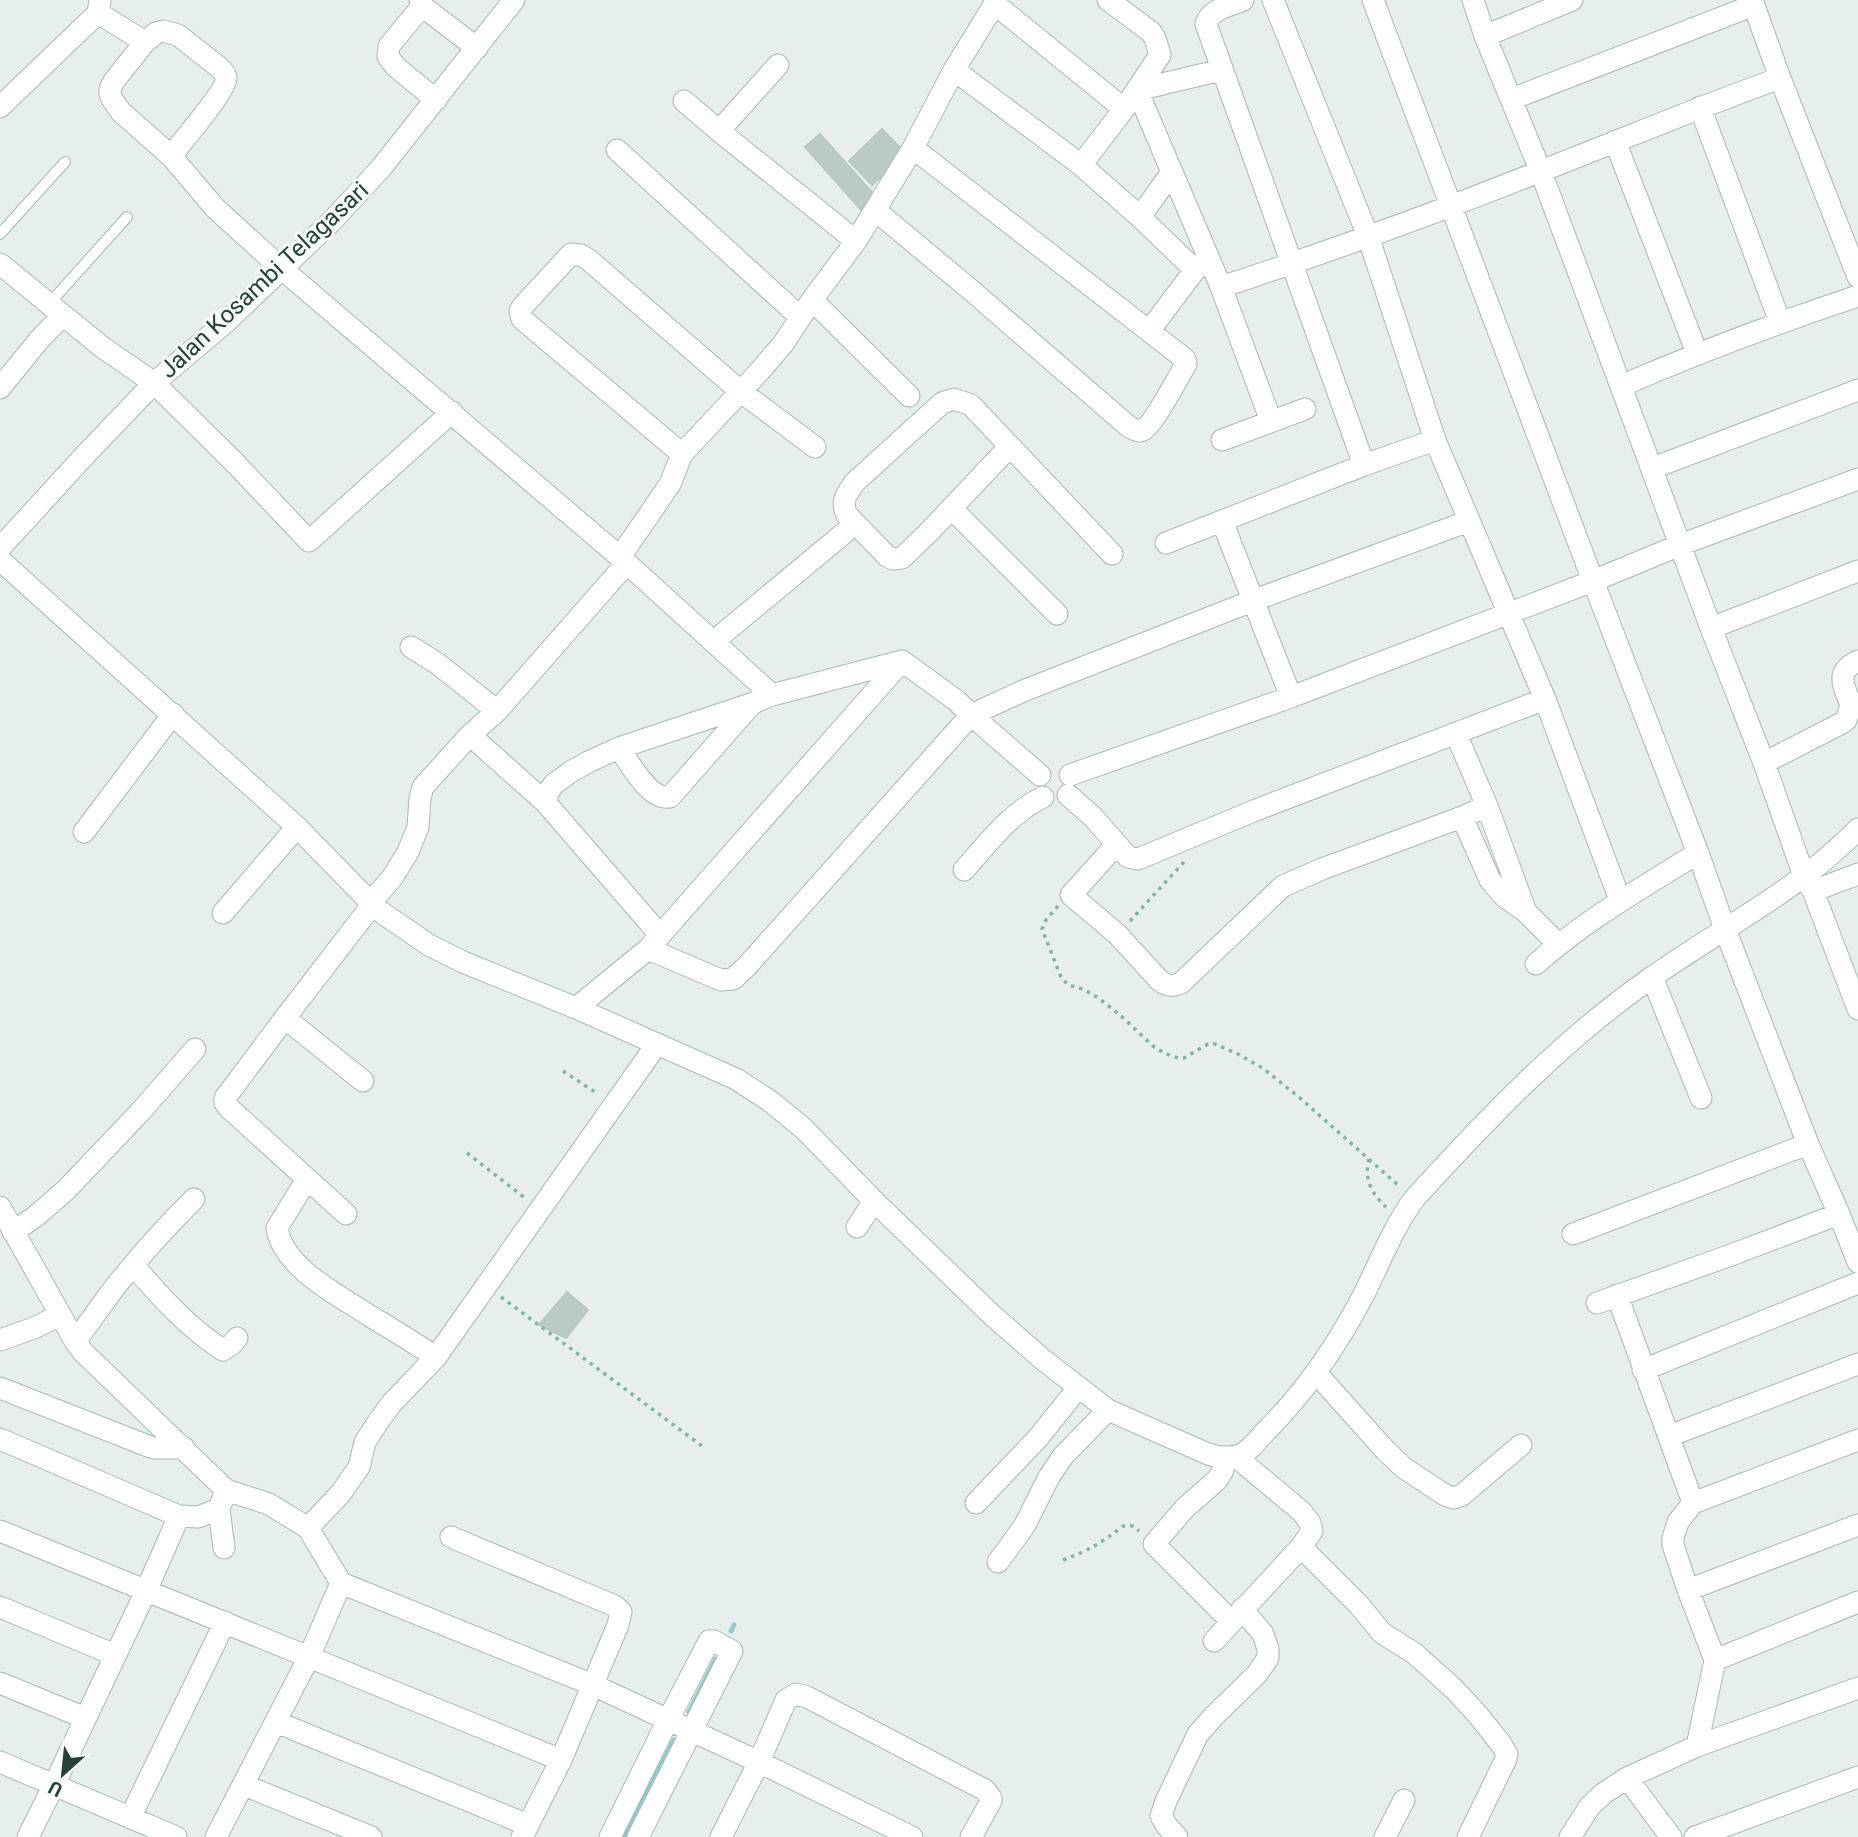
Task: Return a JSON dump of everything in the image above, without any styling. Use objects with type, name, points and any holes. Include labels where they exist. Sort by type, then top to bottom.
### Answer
[{"type":"street","name":"Jalan Kosambi Telagasari","points":[[0,548],[154,383],[226,321],[331,222],[373,177],[514,0]]},
{"type":"street","points":[[1081,165],[1124,109],[1160,55],[1151,32],[1108,0]]},
{"type":"street","points":[[1243,0],[1212,13],[1206,24],[1364,465]]},
{"type":"street","points":[[1273,0],[1368,236],[1435,440],[1545,699],[1620,900]]},
{"type":"street","points":[[1373,0],[1808,1144],[1856,1250]]},
{"type":"street","points":[[1472,0],[1541,172],[1809,884],[1852,973],[1858,1009]]},
{"type":"street","points":[[1485,36],[1572,0]]},
{"type":"street","points":[[346,1214],[229,1108],[225,1098],[392,878],[408,852],[418,827],[423,787],[497,711],[623,560],[670,484],[682,454],[783,344],[875,211],[913,148],[954,70],[996,2],[1124,109]]},
{"type":"street","points":[[1512,99],[1753,2],[1858,277]]},
{"type":"street","points":[[436,100],[396,67],[388,57],[389,46],[421,3],[477,48]]},
{"type":"street","points":[[0,107],[99,7],[145,42]]},
{"type":"street","points":[[171,156],[208,110],[224,87],[226,79],[220,69],[178,35],[163,31],[145,42],[114,81],[110,94],[121,112],[171,156],[215,208],[282,269],[623,560],[772,695]]},
{"type":"street","points":[[719,131],[778,65]]},
{"type":"street","points":[[954,70],[1081,165],[1140,217],[1202,264],[1221,288],[1271,422]]},
{"type":"street","points":[[1137,90],[1221,70]]},
{"type":"street","points":[[1221,288],[1541,172],[1700,107],[1780,78]]},
{"type":"street","points":[[1137,90],[1172,172],[1202,264]]},
{"type":"street","points":[[684,101],[856,241]]},
{"type":"street","points":[[1700,107],[1780,321]]},
{"type":"street","points":[[1615,141],[1697,353]]},
{"type":"street","points":[[875,211],[1128,426],[1136,430],[1145,428],[1186,364],[1181,356],[913,148]]},
{"type":"street","points":[[617,150],[909,396]]},
{"type":"street","points":[[1140,217],[1172,172]]},
{"type":"street","points":[[682,454],[522,319],[520,311],[523,306],[571,254],[581,255],[589,260],[740,391],[816,447]]},
{"type":"street","points":[[0,264],[102,347],[154,383],[309,541],[452,412]]},
{"type":"street","points":[[1150,331],[1202,264]]},
{"type":"street","points":[[1621,386],[1780,321],[1858,296]]},
{"type":"street","points":[[0,388],[39,340],[56,310]]},
{"type":"street","points":[[1653,468],[1858,390]]},
{"type":"street","points":[[1010,446],[902,558],[893,559],[887,556],[855,524],[843,506],[855,482],[942,403],[954,399],[971,405],[1010,446],[1112,554]]},
{"type":"street","points":[[1222,440],[1305,409]]},
{"type":"street","points":[[1166,543],[1435,440]]},
{"type":"street","points":[[964,870],[1001,828],[1026,805],[1043,797],[1060,800],[1069,785],[1680,545],[1858,479]]},
{"type":"street","points":[[951,508],[1057,614]]},
{"type":"street","points":[[1222,521],[1291,697]]},
{"type":"street","points":[[470,736],[546,803],[654,942],[721,980],[733,979],[971,715],[1023,691],[1252,601],[1469,522]]},
{"type":"street","points":[[713,642],[855,524]]},
{"type":"street","points":[[0,561],[297,827],[371,904],[441,952],[736,1079],[771,1101],[803,1128],[992,1315],[1078,1388],[1108,1410],[1212,1455],[1231,1457],[1244,1453],[1275,1423],[1317,1374],[1363,1296],[1400,1219],[1414,1199],[1514,1093],[1597,1017],[1725,929],[1809,884],[1858,874]]},
{"type":"street","points":[[1711,628],[1858,571]]},
{"type":"street","points":[[411,647],[438,664],[497,711]]},
{"type":"street","points":[[902,661],[957,701],[1040,775]]},
{"type":"street","points":[[546,803],[548,792],[563,777],[619,748],[772,695],[902,661]]},
{"type":"street","points":[[576,1008],[654,942],[902,661]]},
{"type":"street","points":[[1764,763],[1846,720],[1851,705],[1842,680],[1843,674],[1848,666],[1858,661]]},
{"type":"street","points":[[1043,797],[1038,786],[1040,775],[1055,766],[1063,769],[1069,785],[1093,817],[1116,845],[1133,859],[1150,855],[1256,810],[1545,699]]},
{"type":"street","points":[[619,748],[646,786],[660,797],[670,797],[751,704]]},
{"type":"street","points":[[84,832],[173,714]]},
{"type":"street","points":[[1456,734],[1487,806],[1526,912]]},
{"type":"street","points":[[1116,845],[1071,895],[1117,934],[1160,981],[1168,985],[1178,984],[1283,886],[1487,806]]},
{"type":"street","points":[[1462,817],[1490,880],[1558,944]]},
{"type":"street","points":[[223,913],[297,827]]},
{"type":"street","points":[[1809,884],[1829,857],[1858,829]]},
{"type":"street","points":[[1536,964],[1558,944],[1620,900],[1698,853]]},
{"type":"street","points":[[1652,977],[1701,1098]]},
{"type":"street","points":[[285,1018],[363,1081]]},
{"type":"street","points":[[309,1528],[341,1493],[359,1467],[365,1441],[391,1404],[436,1357],[657,1044]]},
{"type":"street","points":[[13,1232],[36,1216],[73,1183],[142,1110],[195,1048]]},
{"type":"street","points":[[1573,1234],[1808,1144]]},
{"type":"street","points":[[307,1179],[277,1228],[278,1238],[287,1251],[323,1286],[436,1357]]},
{"type":"street","points":[[75,1341],[153,1241],[194,1199]]},
{"type":"street","points":[[858,1227],[874,1201]]},
{"type":"street","points":[[0,1207],[83,1352],[184,1448],[222,1500],[224,1548]]},
{"type":"street","points":[[1597,1303],[1839,1214]]},
{"type":"street","points":[[133,1265],[203,1337],[223,1350],[237,1338]]},
{"type":"street","points":[[1643,1370],[1858,1283]]},
{"type":"street","points":[[1617,1295],[1693,1503]]},
{"type":"street","points":[[0,1340],[40,1326],[60,1315]]},
{"type":"street","points":[[1669,1436],[1858,1364]]},
{"type":"street","points":[[1317,1374],[1386,1451],[1404,1468],[1445,1495],[1454,1498],[1462,1495],[1521,1446]]},
{"type":"street","points":[[0,1388],[153,1448],[184,1448]]},
{"type":"street","points":[[976,1503],[1038,1438],[1078,1388]]},
{"type":"street","points":[[998,1562],[1025,1525],[1063,1455],[1108,1410]]},
{"type":"street","points":[[0,1439],[179,1516],[198,1517],[222,1500],[269,1504],[309,1528],[341,1583],[593,1685],[912,1837]]},
{"type":"street","points":[[1697,1746],[1715,1660],[1673,1545],[1678,1522],[1693,1503],[1858,1440]]},
{"type":"street","points":[[1177,1837],[1161,1816],[1198,1734],[1257,1674],[1268,1658],[1266,1641],[1258,1626],[1236,1615],[1154,1544],[1185,1508],[1217,1480],[1231,1457]]},
{"type":"street","points":[[1214,1641],[1301,1547],[1312,1531],[1302,1512],[1231,1457]]},
{"type":"street","points":[[28,1837],[179,1516]]},
{"type":"street","points":[[1688,1591],[1858,1525]]},
{"type":"street","points":[[0,1531],[561,1760]]},
{"type":"street","points":[[276,1722],[525,1831],[561,1760],[620,1621],[621,1612],[618,1608],[451,1537]]},
{"type":"street","points":[[1301,1547],[1382,1633],[1414,1653],[1454,1689],[1503,1746],[1506,1759],[1468,1837]]},
{"type":"street","points":[[216,1837],[309,1657],[341,1583]]},
{"type":"street","points":[[1715,1660],[1858,1602]]},
{"type":"street","points":[[0,1607],[115,1655]]},
{"type":"street","points":[[130,1818],[225,1622]]},
{"type":"street","points":[[610,1837],[668,1720],[709,1641],[712,1640],[732,1651],[638,1837]]},
{"type":"street","points":[[0,1683],[85,1718]]},
{"type":"street","points":[[1570,1837],[1590,1806],[1604,1793],[1627,1779],[1697,1746],[1858,1688]]},
{"type":"street","points":[[730,1834],[787,1698],[796,1695],[807,1697],[988,1792],[991,1801],[971,1837]]},
{"type":"street","points":[[0,1762],[176,1837]]},
{"type":"street","points":[[1695,1837],[1858,1776]]},
{"type":"street","points":[[1627,1779],[1668,1836]]},
{"type":"street","points":[[244,1785],[371,1837]]},
{"type":"street","points":[[1391,1835],[1404,1800]]},
{"type":"lane","points":[[0,234],[65,162]]},
{"type":"lane","points":[[56,310],[127,217]]},
{"type":"path","points":[[1117,934],[1189,857]]},
{"type":"path","points":[[1071,895],[1050,915],[1042,929],[1065,983],[1097,997],[1164,1053],[1184,1058],[1204,1046],[1215,1044],[1264,1069],[1414,1199]]},
{"type":"path","points":[[564,1071],[615,1105]]},
{"type":"path","points":[[467,1153],[540,1210]]},
{"type":"path","points":[[1369,1159],[1366,1171],[1370,1188],[1400,1219]]},
{"type":"path","points":[[486,1286],[702,1446]]},
{"type":"path","points":[[1063,1560],[1091,1549],[1123,1526],[1133,1526],[1154,1544]]},
{"type":"building","points":[[882,129],[906,154],[872,185],[849,161]]},
{"type":"building","points":[[820,134],[877,198],[863,212],[805,147]]},
{"type":"building","points":[[567,1292],[588,1310],[566,1338],[539,1325]]},
{"type":"waterway","points":[[731,1631],[734,1625]]},
{"type":"waterway","points":[[689,1712],[716,1659]]},
{"type":"waterway","points":[[624,1837],[674,1740]]}]
